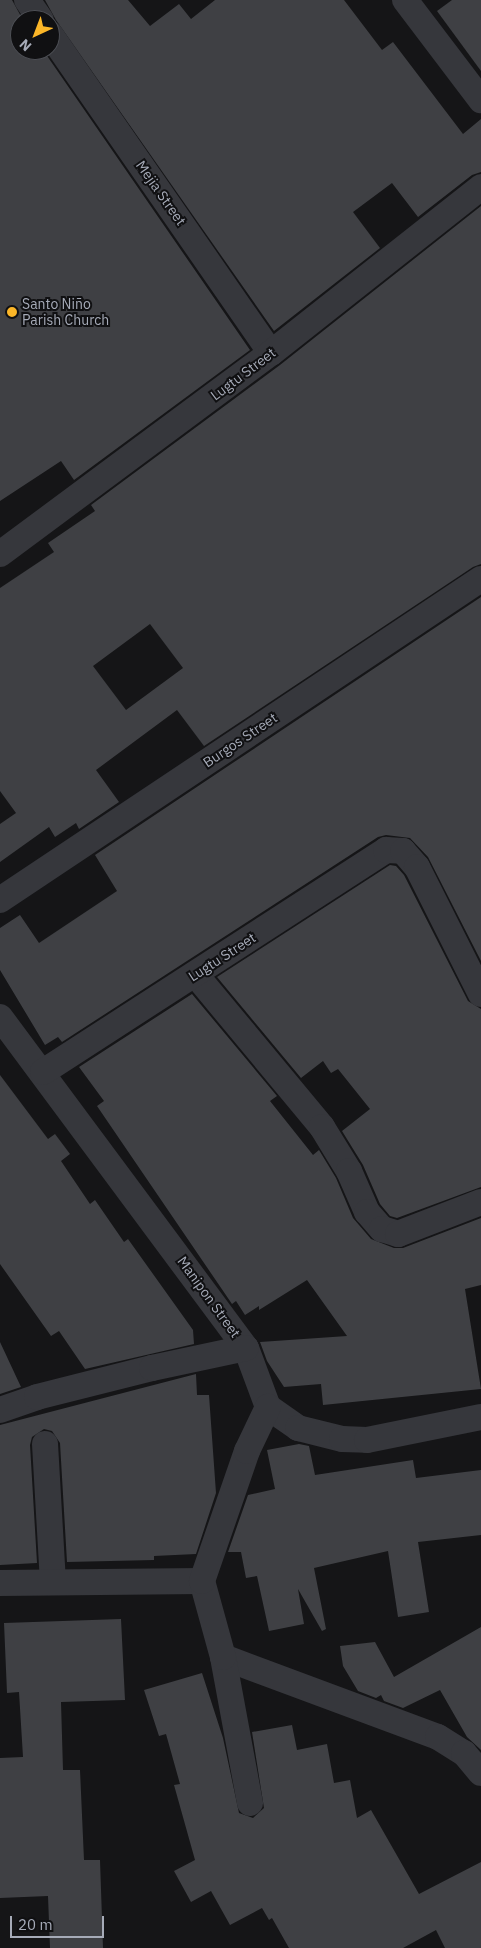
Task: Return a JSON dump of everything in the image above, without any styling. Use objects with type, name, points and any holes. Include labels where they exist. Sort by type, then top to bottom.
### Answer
[{"type":"street","points":[[405,0],[481,100]]},
{"type":"street","name":"Mejia Street","points":[[60,48],[271,353]]},
{"type":"street","name":"Lugtu Street","points":[[0,554],[271,353],[481,187]]},
{"type":"street","name":"Burgos Street","points":[[0,900],[481,579]]},
{"type":"street","name":"Lugtu Street","points":[[43,1072],[386,850],[403,851],[417,867],[481,994]]},
{"type":"street","points":[[195,974],[322,1126],[349,1171],[367,1212],[382,1229],[398,1234],[481,1202]]},
{"type":"street","name":"Manipon Street","points":[[0,1017],[43,1072],[246,1348],[268,1407]]},
{"type":"street","points":[[0,1410],[37,1397],[152,1368],[246,1348]]},
{"type":"street","points":[[250,1803],[223,1657],[202,1582],[247,1451],[268,1407],[298,1428],[342,1439],[367,1440],[481,1417]]},
{"type":"street","points":[[45,1444],[52,1582]]},
{"type":"street","points":[[0,1583],[202,1582]]},
{"type":"street","points":[[223,1657],[438,1737],[464,1753],[481,1773]]},
{"type":"building","points":[[0,0],[12,0],[18,10],[10,10],[10,60],[50,60],[250,350],[74,480],[61,461],[0,501]]},
{"type":"building","points":[[45,0],[128,0],[150,26],[179,4],[191,19],[215,0],[344,0],[382,50],[393,42],[463,134],[481,119],[481,172],[472,175],[418,217],[392,183],[353,212],[380,248],[274,331],[60,26],[60,10],[50,10]]},
{"type":"building","points":[[452,0],[481,0],[481,71],[437,11]]},
{"type":"building","points":[[481,206],[481,564],[473,567],[204,746],[177,710],[96,770],[119,802],[79,829],[76,823],[55,837],[49,827],[0,862],[0,824],[16,813],[0,791],[0,588],[54,552],[48,543],[95,511],[91,505],[280,365]],"holes":[[[150,624],[183,668],[126,710],[93,666]]]},
{"type":"building","points":[[481,597],[481,961],[428,857],[410,838],[386,835],[378,837],[62,1042],[58,1037],[45,1045],[0,970],[0,928],[20,915],[39,943],[117,891],[95,855]]},
{"type":"building","points":[[390,865],[396,866],[404,875],[468,1001],[481,1009],[481,1187],[397,1218],[390,1216],[380,1204],[363,1165],[342,1131],[370,1109],[338,1069],[331,1073],[323,1061],[301,1078],[217,977]]},
{"type":"building","points":[[192,994],[277,1096],[270,1101],[313,1155],[319,1150],[336,1178],[353,1218],[371,1239],[394,1248],[403,1248],[481,1218],[481,1285],[465,1289],[481,1389],[323,1405],[321,1384],[284,1387],[267,1361],[260,1342],[347,1336],[307,1280],[259,1310],[259,1306],[245,1315],[236,1301],[232,1304],[97,1106],[104,1101],[79,1067]]},
{"type":"building","points":[[0,1075],[48,1139],[55,1134],[70,1154],[61,1161],[90,1204],[95,1200],[124,1242],[128,1239],[193,1330],[194,1344],[85,1369],[59,1331],[51,1336],[0,1264]]},
{"type":"building","points":[[0,1342],[21,1387],[0,1394]]},
{"type":"building","points":[[196,1374],[197,1395],[209,1395],[216,1493],[196,1554],[154,1556],[154,1560],[67,1562],[60,1443],[52,1431],[44,1429],[32,1437],[30,1445],[37,1563],[0,1565],[0,1425]]},
{"type":"building","points":[[299,1444],[309,1446],[315,1475],[413,1460],[416,1478],[481,1470],[481,1535],[418,1542],[429,1612],[398,1617],[388,1551],[314,1568],[326,1629],[322,1631],[298,1589],[304,1624],[269,1631],[257,1576],[246,1578],[241,1552],[228,1552],[248,1495],[275,1489],[267,1450]]},
{"type":"building","points":[[121,1619],[125,1700],[61,1702],[63,1770],[80,1770],[84,1860],[100,1860],[103,1948],[50,1948],[48,1896],[0,1898],[0,1758],[23,1757],[19,1692],[7,1693],[4,1623]]},
{"type":"building","points":[[481,1627],[481,1750],[467,1737],[440,1690],[403,1708],[384,1701],[381,1695],[376,1698],[358,1691],[343,1666],[340,1646],[375,1642],[394,1677]]},
{"type":"building","points":[[202,1673],[223,1738],[239,1813],[253,1818],[264,1808],[252,1732],[292,1725],[297,1750],[327,1744],[334,1783],[350,1780],[357,1818],[371,1810],[419,1894],[481,1862],[481,1948],[445,1948],[436,1930],[403,1948],[289,1948],[272,1918],[269,1920],[262,1908],[230,1925],[211,1891],[191,1902],[174,1871],[195,1860],[174,1785],[180,1784],[166,1734],[159,1736],[144,1690]]},
{"type":"place","name":"Santo Niño Parish Church","points":[[12,312]]}]
